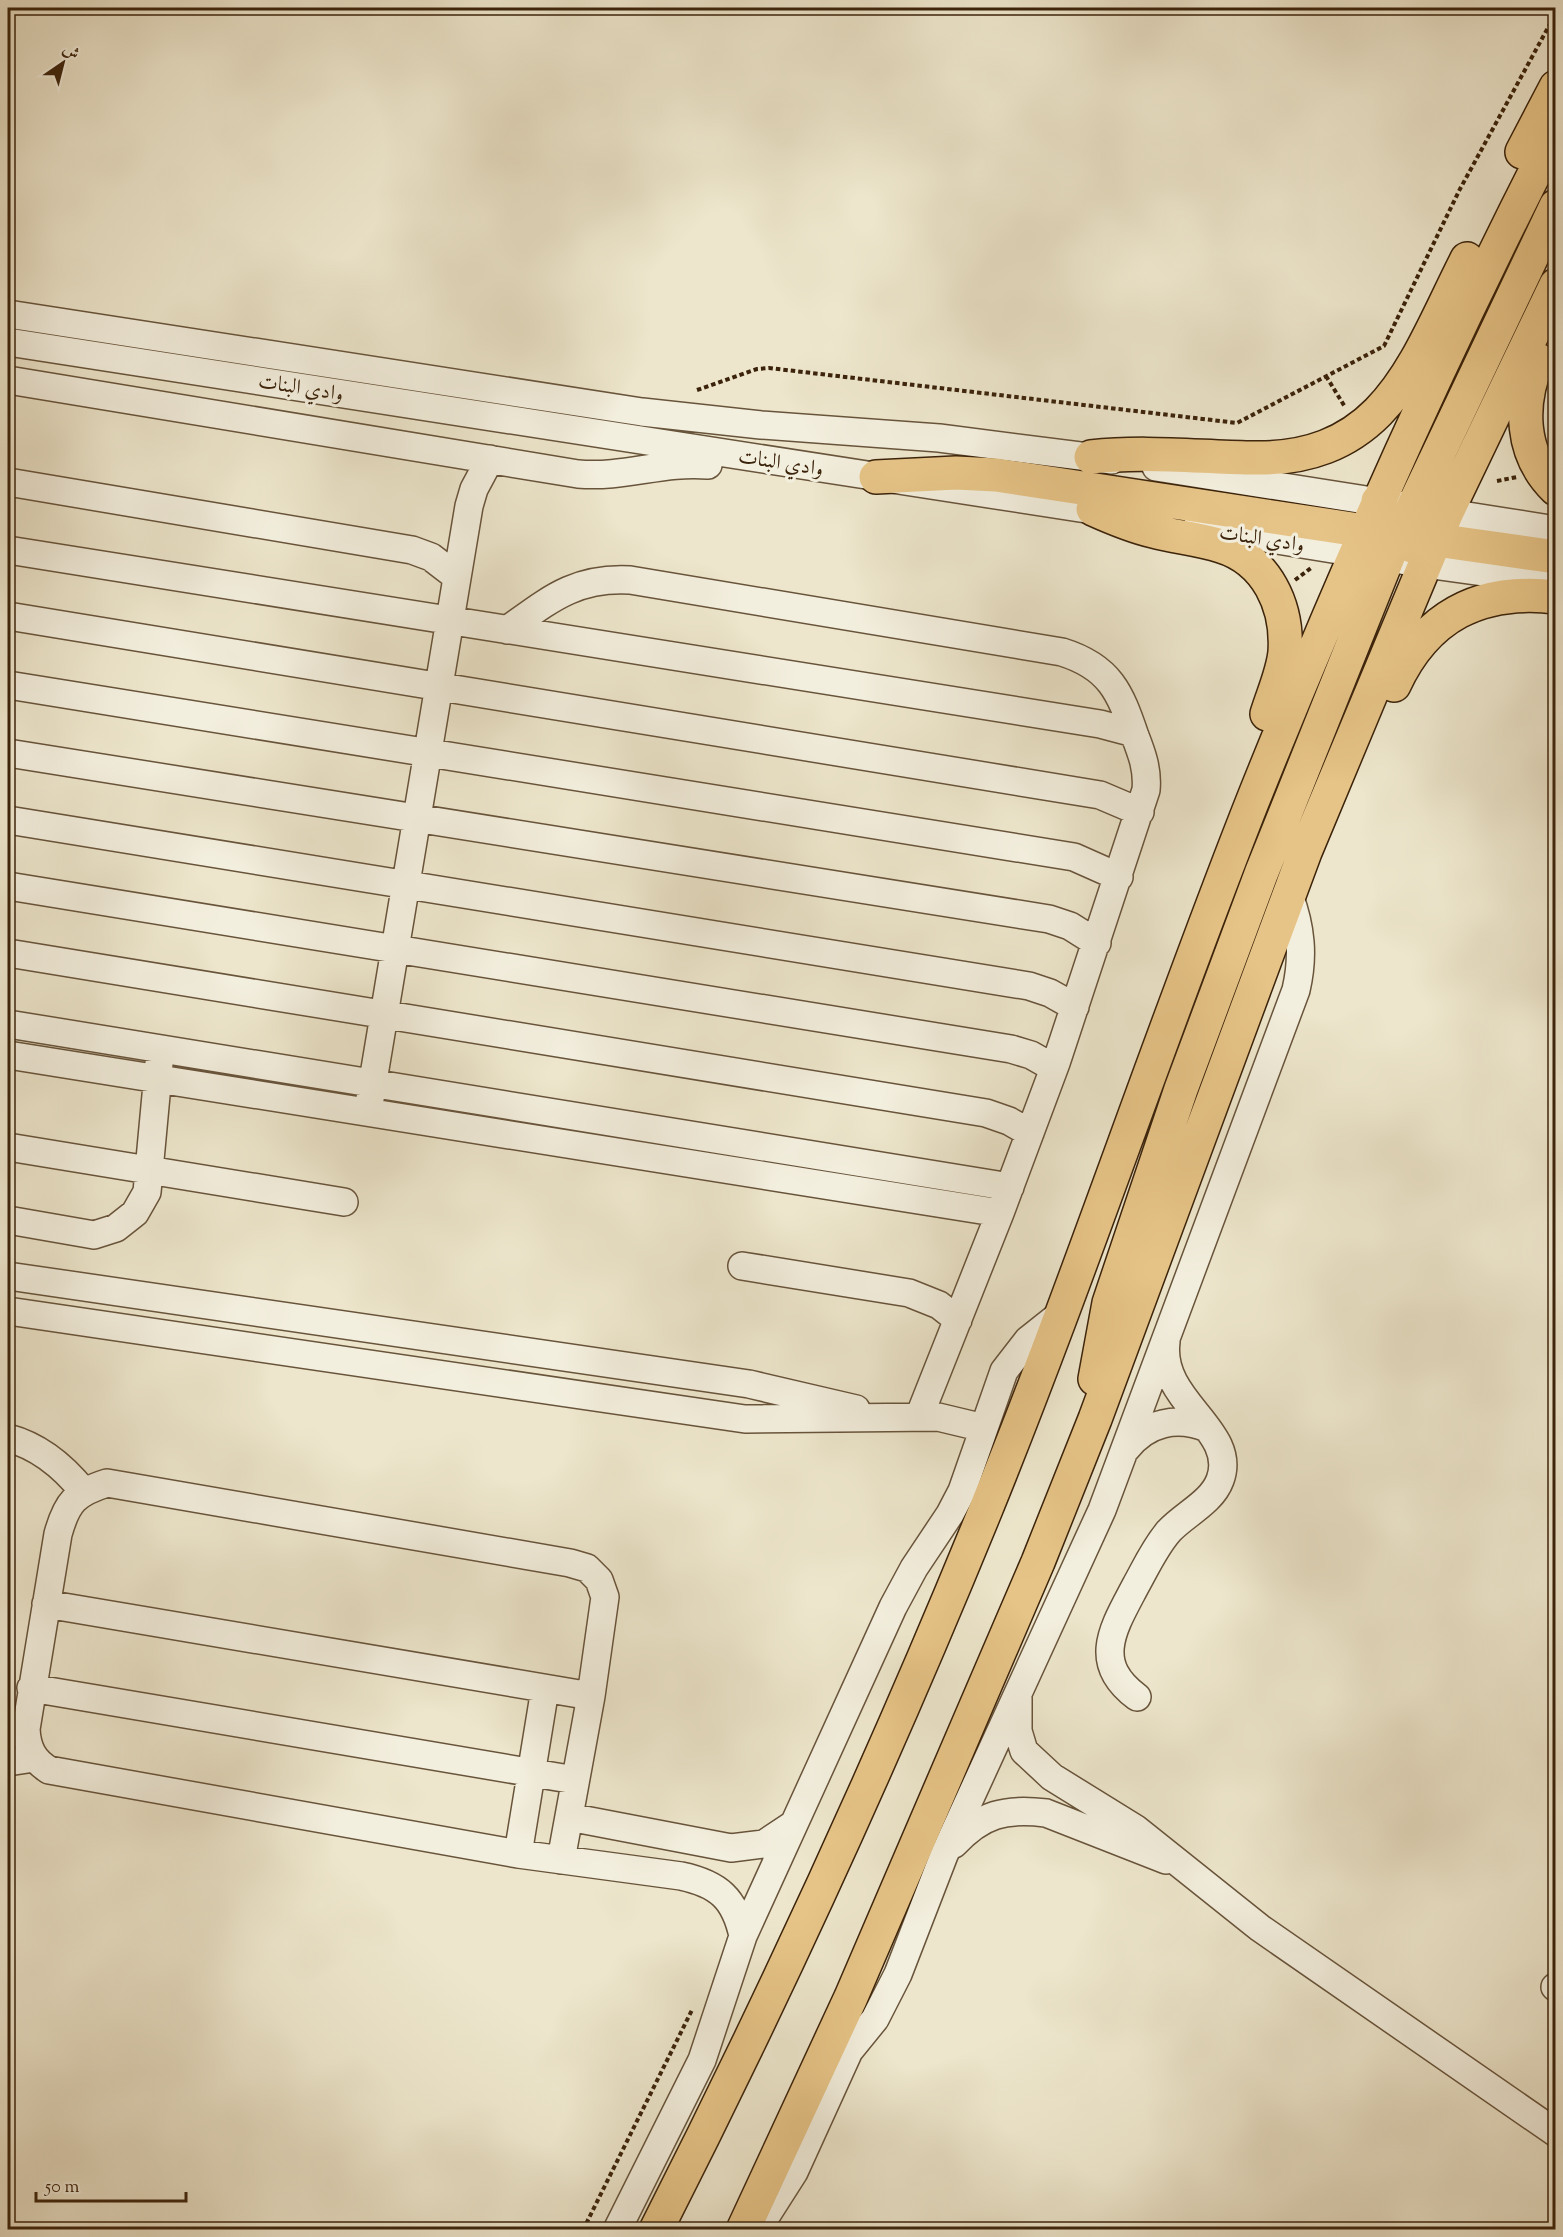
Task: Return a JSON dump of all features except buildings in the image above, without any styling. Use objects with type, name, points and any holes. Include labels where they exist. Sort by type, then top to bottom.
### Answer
[{"type":"main road","points":[[1091,457],[1137,453],[1278,457],[1323,447],[1361,430],[1398,392],[1411,370],[1556,87]]},
{"type":"main road","points":[[1403,537],[1378,501],[1473,299],[1556,131]]},
{"type":"main road","points":[[1095,1419],[1096,1361],[1109,1303],[1181,1089],[1265,863],[1403,537],[1556,206]]},
{"type":"main road","points":[[656,2229],[802,1932],[898,1719],[988,1505],[1253,801],[1403,537],[1556,285]]},
{"type":"main road","points":[[1556,324],[1528,387],[1525,416],[1527,439],[1533,455],[1542,472],[1556,489]]},
{"type":"main road","points":[[876,477],[956,472],[1006,476],[1403,537],[1556,556]]},
{"type":"main road","points":[[1093,510],[1125,524],[1224,546],[1242,555],[1272,584],[1281,608],[1285,651],[1262,728],[1253,801]]},
{"type":"main road","points":[[743,2229],[851,1997],[967,1732],[1095,1419],[1305,852],[1403,537]]},
{"type":"main road","points":[[1305,852],[1325,830],[1350,791],[1365,763],[1400,673],[1420,641],[1439,623],[1463,609],[1490,600],[1517,595],[1556,597]]},
{"type":"main road","points":[[672,2229],[701,2141]]},
{"type":"street","name":"وادي البنات","points":[[8,314],[642,412],[761,425],[939,438],[1091,457],[1378,501]]},
{"type":"street","name":"وادي البنات","points":[[8,342],[1093,510],[1403,537],[1556,530]]},
{"type":"street","points":[[8,380],[599,476],[688,464],[736,468],[794,464]]},
{"type":"street","points":[[367,1114],[471,497],[490,459]]},
{"type":"street","points":[[8,482],[412,550],[431,557],[457,577]]},
{"type":"street","name":"وادي البنات","points":[[1403,537],[1556,582]]},
{"type":"street","points":[[8,550],[1100,724],[1134,733]]},
{"type":"street","points":[[507,630],[566,590],[603,580],[630,580],[1062,652],[1094,666],[1120,694],[1144,759],[1147,780],[1140,812],[1054,1068],[1000,1213],[919,1416]]},
{"type":"street","points":[[8,616],[1100,795],[1140,812]]},
{"type":"street","points":[[8,685],[1074,857],[1119,877]]},
{"type":"street","points":[[8,753],[1049,919],[1070,926],[1097,943]]},
{"type":"street","points":[[8,820],[1029,986],[1050,993],[1075,1007]]},
{"type":"street","points":[[8,886],[394,951],[1011,1049],[1031,1055],[1054,1068]]},
{"type":"street","points":[[757,2229],[794,2172],[849,2051],[875,2019],[893,1984],[944,1855],[1102,1509],[1296,990],[1302,947],[1298,920],[1289,895]]},
{"type":"street","points":[[8,953],[986,1113],[1009,1121],[1030,1133]]},
{"type":"street","points":[[8,1024],[1010,1187]]},
{"type":"street","points":[[8,1220],[94,1235],[106,1233],[126,1222],[142,1203],[147,1192],[160,1048]]},
{"type":"street","points":[[8,1055],[1000,1213]]},
{"type":"street","points":[[8,1147],[344,1202]]},
{"type":"street","points":[[742,1266],[918,1295],[939,1305],[958,1320]]},
{"type":"street","points":[[8,1276],[749,1383],[887,1417]]},
{"type":"street","points":[[8,1311],[745,1419],[919,1416],[953,1419],[984,1428]]},
{"type":"street","points":[[617,2229],[702,2060],[743,1936],[791,1826],[903,1587],[962,1491],[997,1386],[1015,1354],[1028,1340],[1062,1313]]},
{"type":"street","points":[[1137,1697],[1121,1684],[1111,1665],[1111,1634],[1161,1541],[1180,1520],[1215,1490],[1223,1464],[1221,1451],[1208,1428],[1171,1381],[1165,1359],[1167,1335]]},
{"type":"street","points":[[1125,1451],[1140,1434],[1159,1424],[1184,1422],[1208,1428]]},
{"type":"street","points":[[8,1438],[45,1455],[59,1465],[82,1491]]},
{"type":"street","points":[[561,1860],[591,1696],[605,1597],[599,1580],[587,1568],[107,1482],[82,1491],[65,1509],[31,1688],[27,1739],[34,1758],[41,1765],[58,1774],[518,1854],[700,1880],[716,1888],[730,1902],[739,1918],[743,1936]]},
{"type":"street","points":[[46,1604],[591,1696]]},
{"type":"street","points":[[31,1688],[575,1780]]},
{"type":"street","points":[[518,1854],[545,1689]]},
{"type":"street","points":[[1018,1690],[1018,1731],[1024,1751],[1052,1777],[1136,1829],[1260,1928],[1556,2133]]},
{"type":"street","points":[[8,1762],[34,1758]]},
{"type":"street","points":[[944,1855],[972,1825],[1002,1813],[1025,1810],[1046,1813],[1136,1850],[1178,1864]]},
{"type":"street","points":[[569,1817],[731,1848],[764,1844],[791,1826]]},
{"type":"path","points":[[697,390],[757,369],[769,368],[1237,423],[1384,346],[1460,189],[1556,13]]},
{"type":"path","points":[[1326,376],[1361,430]]},
{"type":"path","points":[[583,2229],[694,2006]]}]
